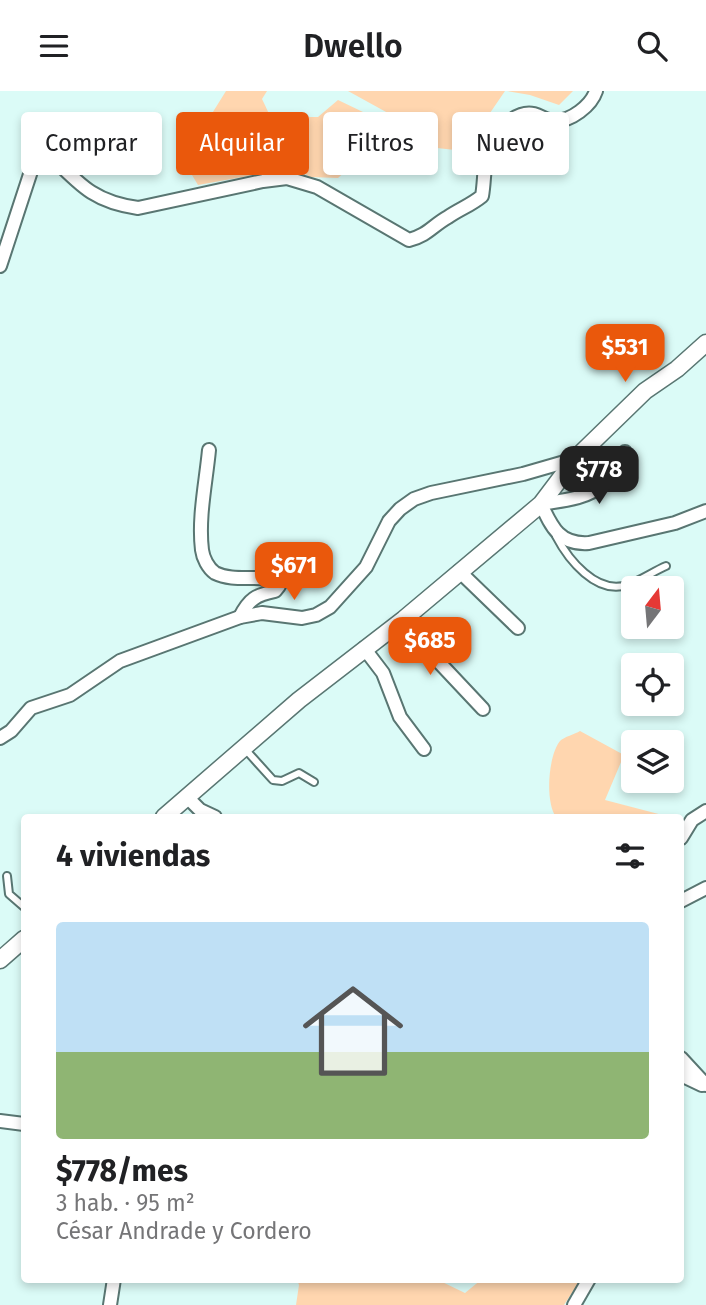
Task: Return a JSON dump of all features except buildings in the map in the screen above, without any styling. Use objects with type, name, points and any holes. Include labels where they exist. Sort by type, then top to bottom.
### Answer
[{"type":"street","points":[[0,266],[35,159],[44,153],[50,155],[79,185],[123,206],[138,208],[250,183],[288,178],[317,187],[409,240],[424,236],[447,217],[470,207],[482,196],[489,148],[502,128],[514,118],[535,114],[544,119],[558,121],[584,108],[593,100],[596,91]]},
{"type":"street","points":[[167,814],[364,647],[404,619],[541,505],[575,459],[645,391],[677,369],[706,343]]},
{"type":"street","points":[[209,450],[202,528],[205,562],[216,573],[268,578],[275,580],[279,586],[275,591],[257,595],[248,602],[240,617]]},
{"type":"street","points":[[541,505],[584,495],[600,487],[625,453]]},
{"type":"street","points":[[0,738],[11,731],[31,708],[70,695],[120,661],[240,617],[262,613],[302,618],[316,615],[330,607],[366,567],[389,521],[414,499],[575,459]]},
{"type":"street","points":[[541,505],[551,525],[565,539],[576,544],[675,523],[706,511]]},
{"type":"street","points":[[459,571],[518,628]]},
{"type":"street","points":[[404,619],[436,659],[483,709]]},
{"type":"street","points":[[364,647],[383,673],[400,717],[424,749]]},
{"type":"street","points":[[187,797],[200,810],[209,814]]},
{"type":"street","points":[[684,833],[692,820],[706,811]]},
{"type":"street","points":[[684,899],[706,888]]},
{"type":"street","points":[[0,960],[21,942]]},
{"type":"street","points":[[684,1061],[706,1085]]},
{"type":"street","points":[[684,1076],[706,1085]]},
{"type":"street","points":[[0,1121],[21,1124]]},
{"type":"street","points":[[110,1305],[113,1283]]},
{"type":"street","points":[[574,1305],[587,1283]]},
{"type":"lane","points":[[551,525],[566,554],[595,581],[615,586],[627,585],[666,566]]},
{"type":"lane","points":[[244,748],[273,780],[282,781],[299,773],[314,782]]},
{"type":"lane","points":[[7,876],[9,894],[21,904]]},
{"type":"shaded area","points":[[226,91],[267,91],[262,99],[268,112],[213,112]]},
{"type":"shaded area","points":[[348,91],[505,91],[491,112],[452,112],[452,150],[438,148],[438,112],[386,112]]},
{"type":"shaded area","points":[[507,91],[573,91],[559,105],[530,95]]},
{"type":"shaded area","points":[[338,100],[363,112],[324,112]]},
{"type":"shaded area","points":[[323,113],[323,175],[341,175],[338,178],[307,175],[309,175],[309,117],[318,117]]},
{"type":"shaded area","points":[[192,175],[253,175],[198,185]]},
{"type":"shaded area","points":[[580,731],[621,753],[621,762],[605,800],[659,814],[555,814],[550,801],[549,779],[553,757],[560,741]]},
{"type":"shaded area","points":[[298,1283],[444,1283],[465,1293],[477,1283],[578,1283],[564,1305],[296,1305]]}]
